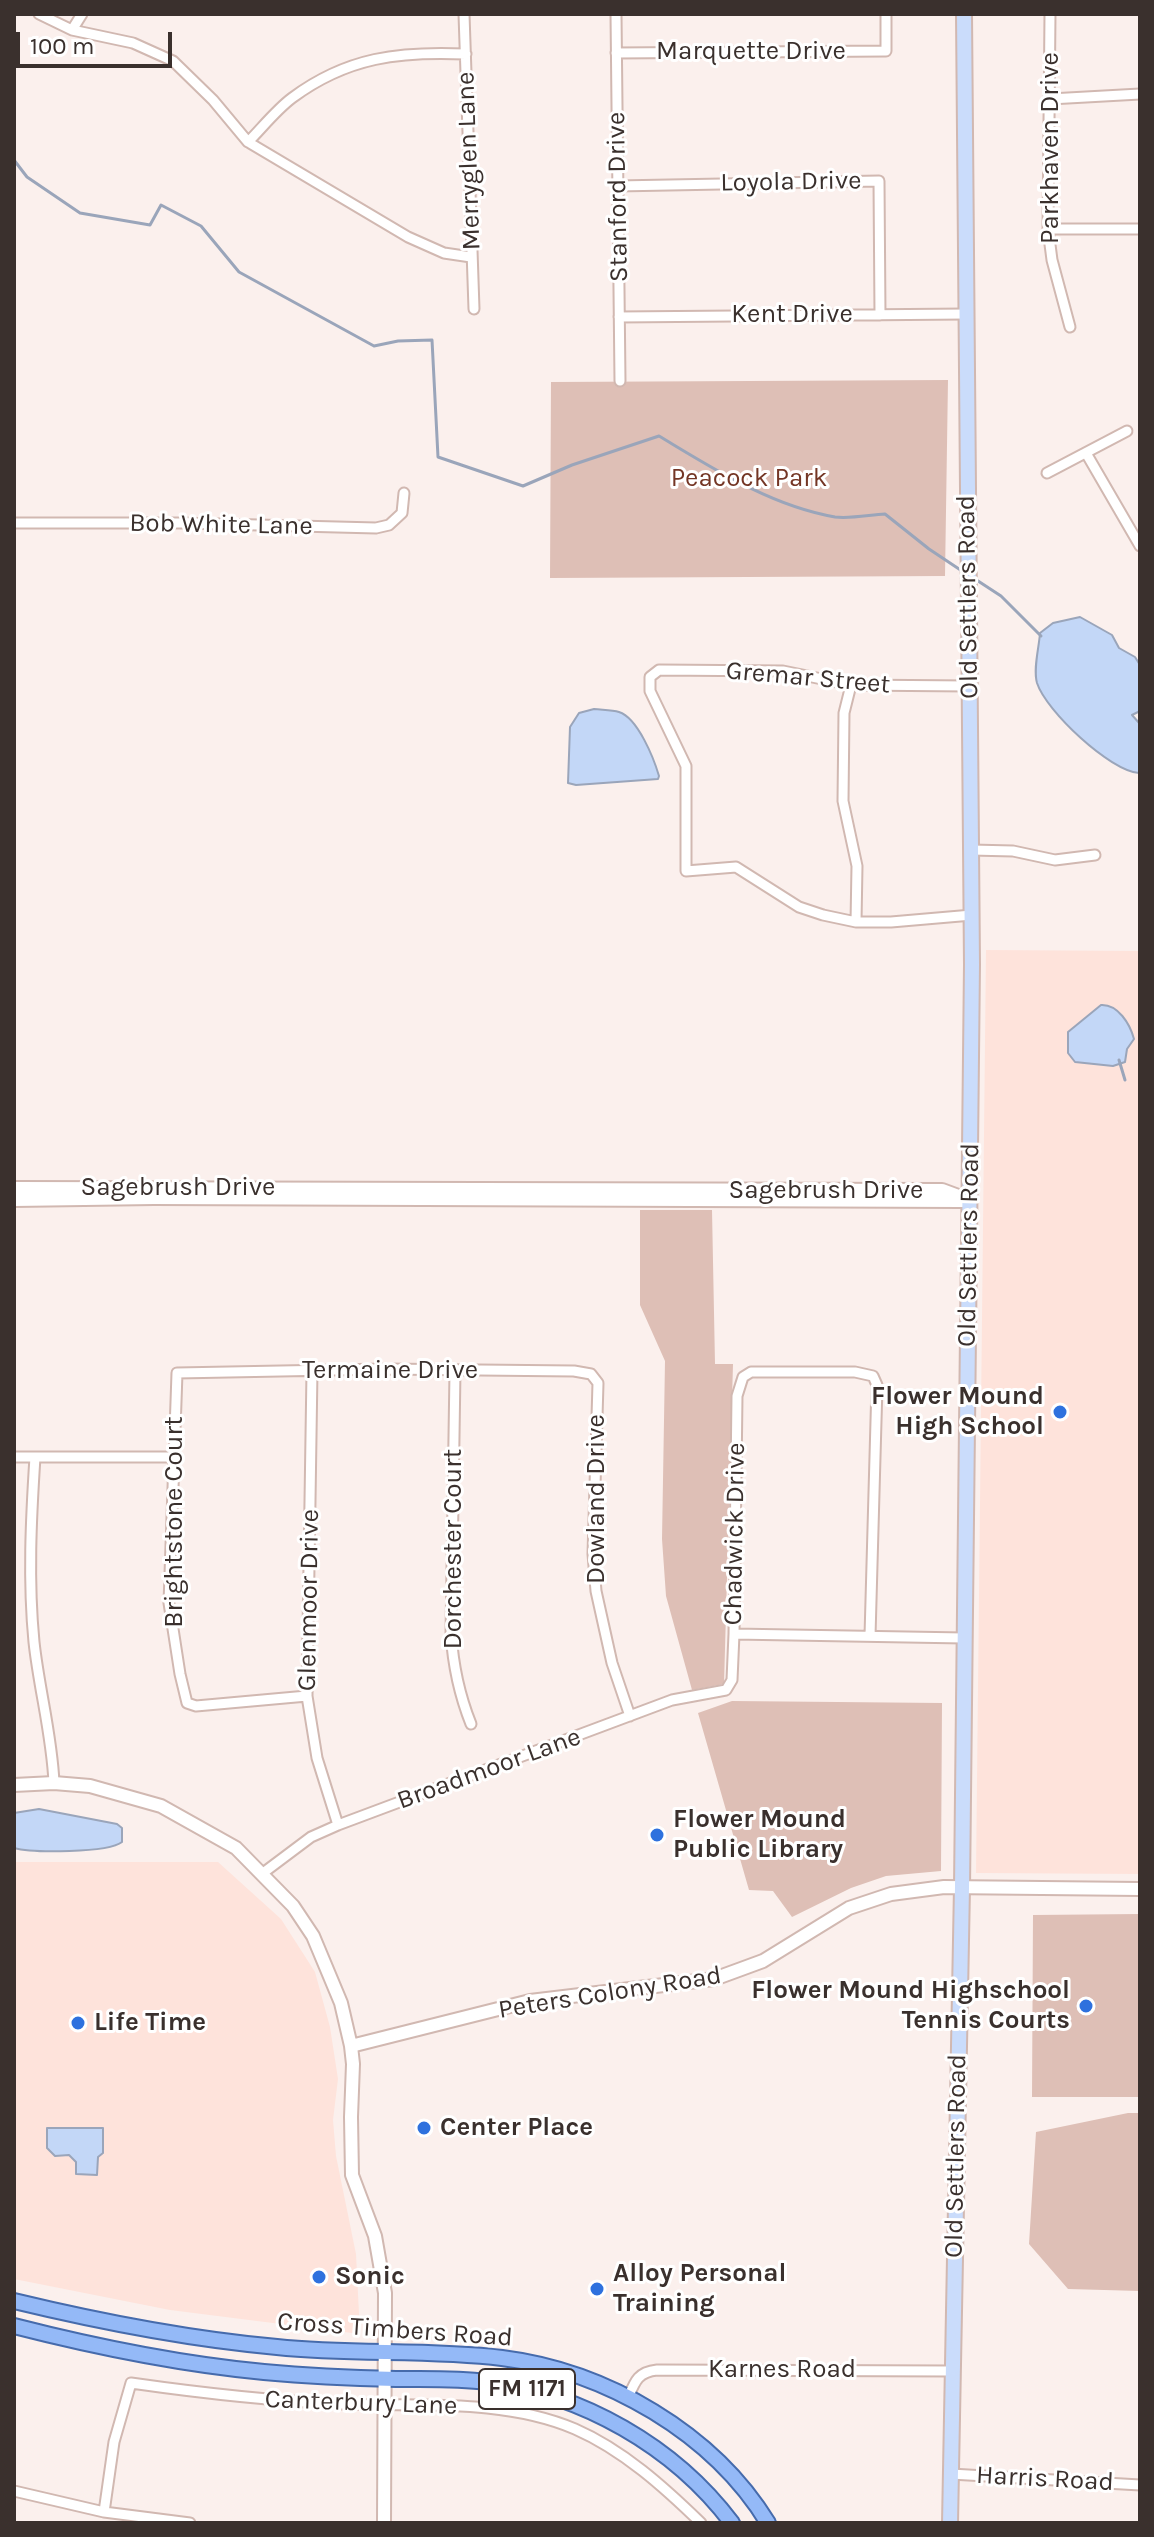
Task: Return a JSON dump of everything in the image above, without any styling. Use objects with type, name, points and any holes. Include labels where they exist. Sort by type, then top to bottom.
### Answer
[{"type":"main road","name":"Old Settlers Road","points":[[950,2523],[962,1887],[972,915],[964,14]]},
{"type":"main road","name":"Cross Timbers Road","points":[[14,2301],[183,2336],[311,2350],[479,2356],[557,2369],[628,2398],[680,2430],[706,2451],[756,2504],[768,2523]]},
{"type":"main road","name":"Cross Timbers Road","points":[[14,2326],[103,2347],[193,2363],[265,2372],[483,2381],[545,2393],[610,2421],[667,2457],[692,2478],[732,2523]]},
{"type":"street","points":[[39,14],[72,30],[133,43],[173,61],[213,100],[248,142],[408,237],[444,253],[471,257]]},
{"type":"street","points":[[72,30],[82,14]]},
{"type":"street","name":"Merryglen Lane","points":[[464,14],[474,309]]},
{"type":"street","name":"Stanford Drive","points":[[616,14],[620,381]]},
{"type":"street","name":"Marquette Drive","points":[[616,53],[886,51],[886,14]]},
{"type":"street","name":"Parkhaven Drive","points":[[1050,14],[1048,229],[1052,260],[1070,327]]},
{"type":"street","points":[[248,142],[289,100],[314,83],[367,59],[420,52],[466,54]]},
{"type":"street","points":[[1050,99],[1140,94]]},
{"type":"street","name":"Loyola Drive","points":[[617,186],[879,181],[880,315]]},
{"type":"street","points":[[1048,229],[1140,229]]},
{"type":"street","name":"Kent Drive","points":[[619,317],[966,314]]},
{"type":"street","points":[[1047,473],[1127,431]]},
{"type":"street","points":[[1086,453],[1140,546]]},
{"type":"street","name":"Bob White Lane","points":[[14,523],[376,528],[389,525],[402,513],[404,493]]},
{"type":"street","name":"Gremar Street","points":[[856,922],[799,907],[736,867],[686,871],[686,766],[650,691],[650,677],[659,670],[783,671],[851,685],[969,686]]},
{"type":"street","points":[[851,685],[844,713],[843,801],[857,866],[856,922],[972,915]]},
{"type":"street","points":[[971,850],[1013,851],[1055,860],[1095,855]]},
{"type":"street","name":"Sagebrush Drive","points":[[14,1188],[548,1196]]},
{"type":"street","name":"Sagebrush Drive","points":[[14,1200],[942,1190],[969,1200]]},
{"type":"street","name":"Glenmoor Drive","points":[[312,1371],[307,1696],[317,1758],[338,1825]]},
{"type":"street","name":"Dorchester Court","points":[[455,1371],[452,1660],[471,1724]]},
{"type":"street","name":"Termaine Drive","points":[[188,1372],[574,1371],[591,1374]]},
{"type":"street","name":"Brightstone Court","points":[[188,1372],[177,1373],[169,1603],[187,1703],[196,1706],[307,1696]]},
{"type":"street","name":"Chadwick Drive","points":[[726,1690],[732,1680],[734,1634],[737,1396],[743,1377],[751,1372],[855,1372],[873,1376],[877,1385],[870,1636]]},
{"type":"street","name":"Dowland Drive","points":[[591,1374],[598,1383],[593,1554],[596,1591],[612,1663],[630,1716]]},
{"type":"street","points":[[14,1457],[172,1457]]},
{"type":"street","points":[[35,1457],[30,1572],[32,1612],[51,1733],[54,1783]]},
{"type":"street","points":[[734,1634],[964,1638]]},
{"type":"street","name":"Broadmoor Lane","points":[[263,1873],[311,1837],[338,1825],[682,1697],[726,1690]]},
{"type":"street","points":[[14,1785],[54,1783],[90,1786],[161,1806],[236,1848],[293,1906],[313,1936],[341,2003],[351,2046],[352,2175],[378,2251],[385,2293],[384,2523]]},
{"type":"street","name":"Peters Colony Road","points":[[351,2046],[530,2001],[714,1979],[763,1961],[834,1916],[864,1902],[909,1890],[962,1887],[1140,1889]]},
{"type":"street","name":"Karnes Road","points":[[628,2398],[636,2377],[645,2371],[657,2370],[952,2371]]},
{"type":"street","name":"Canterbury Lane","points":[[104,2512],[114,2442],[131,2383],[226,2396],[384,2406],[505,2409],[540,2417],[574,2428],[622,2456],[670,2493],[701,2523]]},
{"type":"street","name":"Harris Road","points":[[951,2474],[1140,2485]]},
{"type":"street","points":[[14,2491],[104,2512],[190,2523]]},
{"type":"shaded area","name":"Flower Mound High School","points":[[986,950],[1140,951],[1140,1874],[976,1873]]},
{"type":"shaded area","points":[[14,1862],[218,1862],[281,1919],[315,1972],[330,2027],[338,2079],[333,2120],[336,2156],[356,2254],[360,2334],[170,2310],[14,2279]]},
{"type":"green space","name":"Peacock Park","points":[[948,380],[945,576],[550,578],[551,382]]},
{"type":"green space","points":[[640,1210],[712,1210],[715,1364],[733,1364],[724,1684],[692,1690],[666,1596],[662,1539],[665,1361],[640,1305]]},
{"type":"green space","points":[[732,1701],[942,1703],[941,1871],[886,1876],[851,1888],[792,1917],[773,1891],[749,1890],[698,1713]]},
{"type":"green space","name":"Flower Mound Highschool Tennis Courts","points":[[1140,1914],[1140,2097],[1032,2097],[1033,1915]]},
{"type":"green space","points":[[1140,2113],[1140,2291],[1068,2289],[1029,2244],[1036,2132]]},
{"type":"water","points":[[1080,617],[1112,635],[1119,648],[1135,657],[1140,665],[1140,711],[1132,715],[1140,724],[1139,773],[1112,762],[1080,738],[1053,709],[1037,683],[1040,633],[1053,623]]},
{"type":"water","points":[[594,709],[619,712],[633,722],[649,750],[658,779],[568,783],[570,727],[579,713]]},
{"type":"water","points":[[1101,1005],[1118,1011],[1132,1033],[1134,1039],[1127,1049],[1125,1062],[1113,1066],[1075,1062],[1068,1053],[1068,1032]]},
{"type":"water","points":[[39,1809],[117,1824],[122,1828],[122,1842],[114,1846],[70,1851],[14,1848],[14,1813]]},
{"type":"water","points":[[47,2128],[103,2128],[103,2153],[98,2157],[97,2175],[76,2174],[76,2162],[69,2155],[55,2156],[47,2148]]},
{"type":"waterway","points":[[14,160],[27,177],[80,213],[150,225],[161,205],[201,226],[239,272],[374,346],[398,341],[432,340],[438,457],[523,486],[572,465],[659,436],[744,485],[811,512],[835,517],[885,514],[965,573]]},
{"type":"waterway","points":[[975,579],[1001,596],[1041,636]]},
{"type":"waterway","points":[[1119,1060],[1125,1080]]},
{"type":"place","name":"Flower Mound High School","points":[[1060,1412]]},
{"type":"place","name":"Flower Mound Public Library","points":[[657,1835]]},
{"type":"place","name":"Flower Mound Highschool Tennis Courts","points":[[1086,2006]]},
{"type":"place","name":"Life Time","points":[[78,2023]]},
{"type":"place","name":"Center Place","points":[[424,2128]]},
{"type":"place","name":"Sonic","points":[[319,2277]]},
{"type":"place","name":"Alloy Personal Training","points":[[597,2289]]}]
